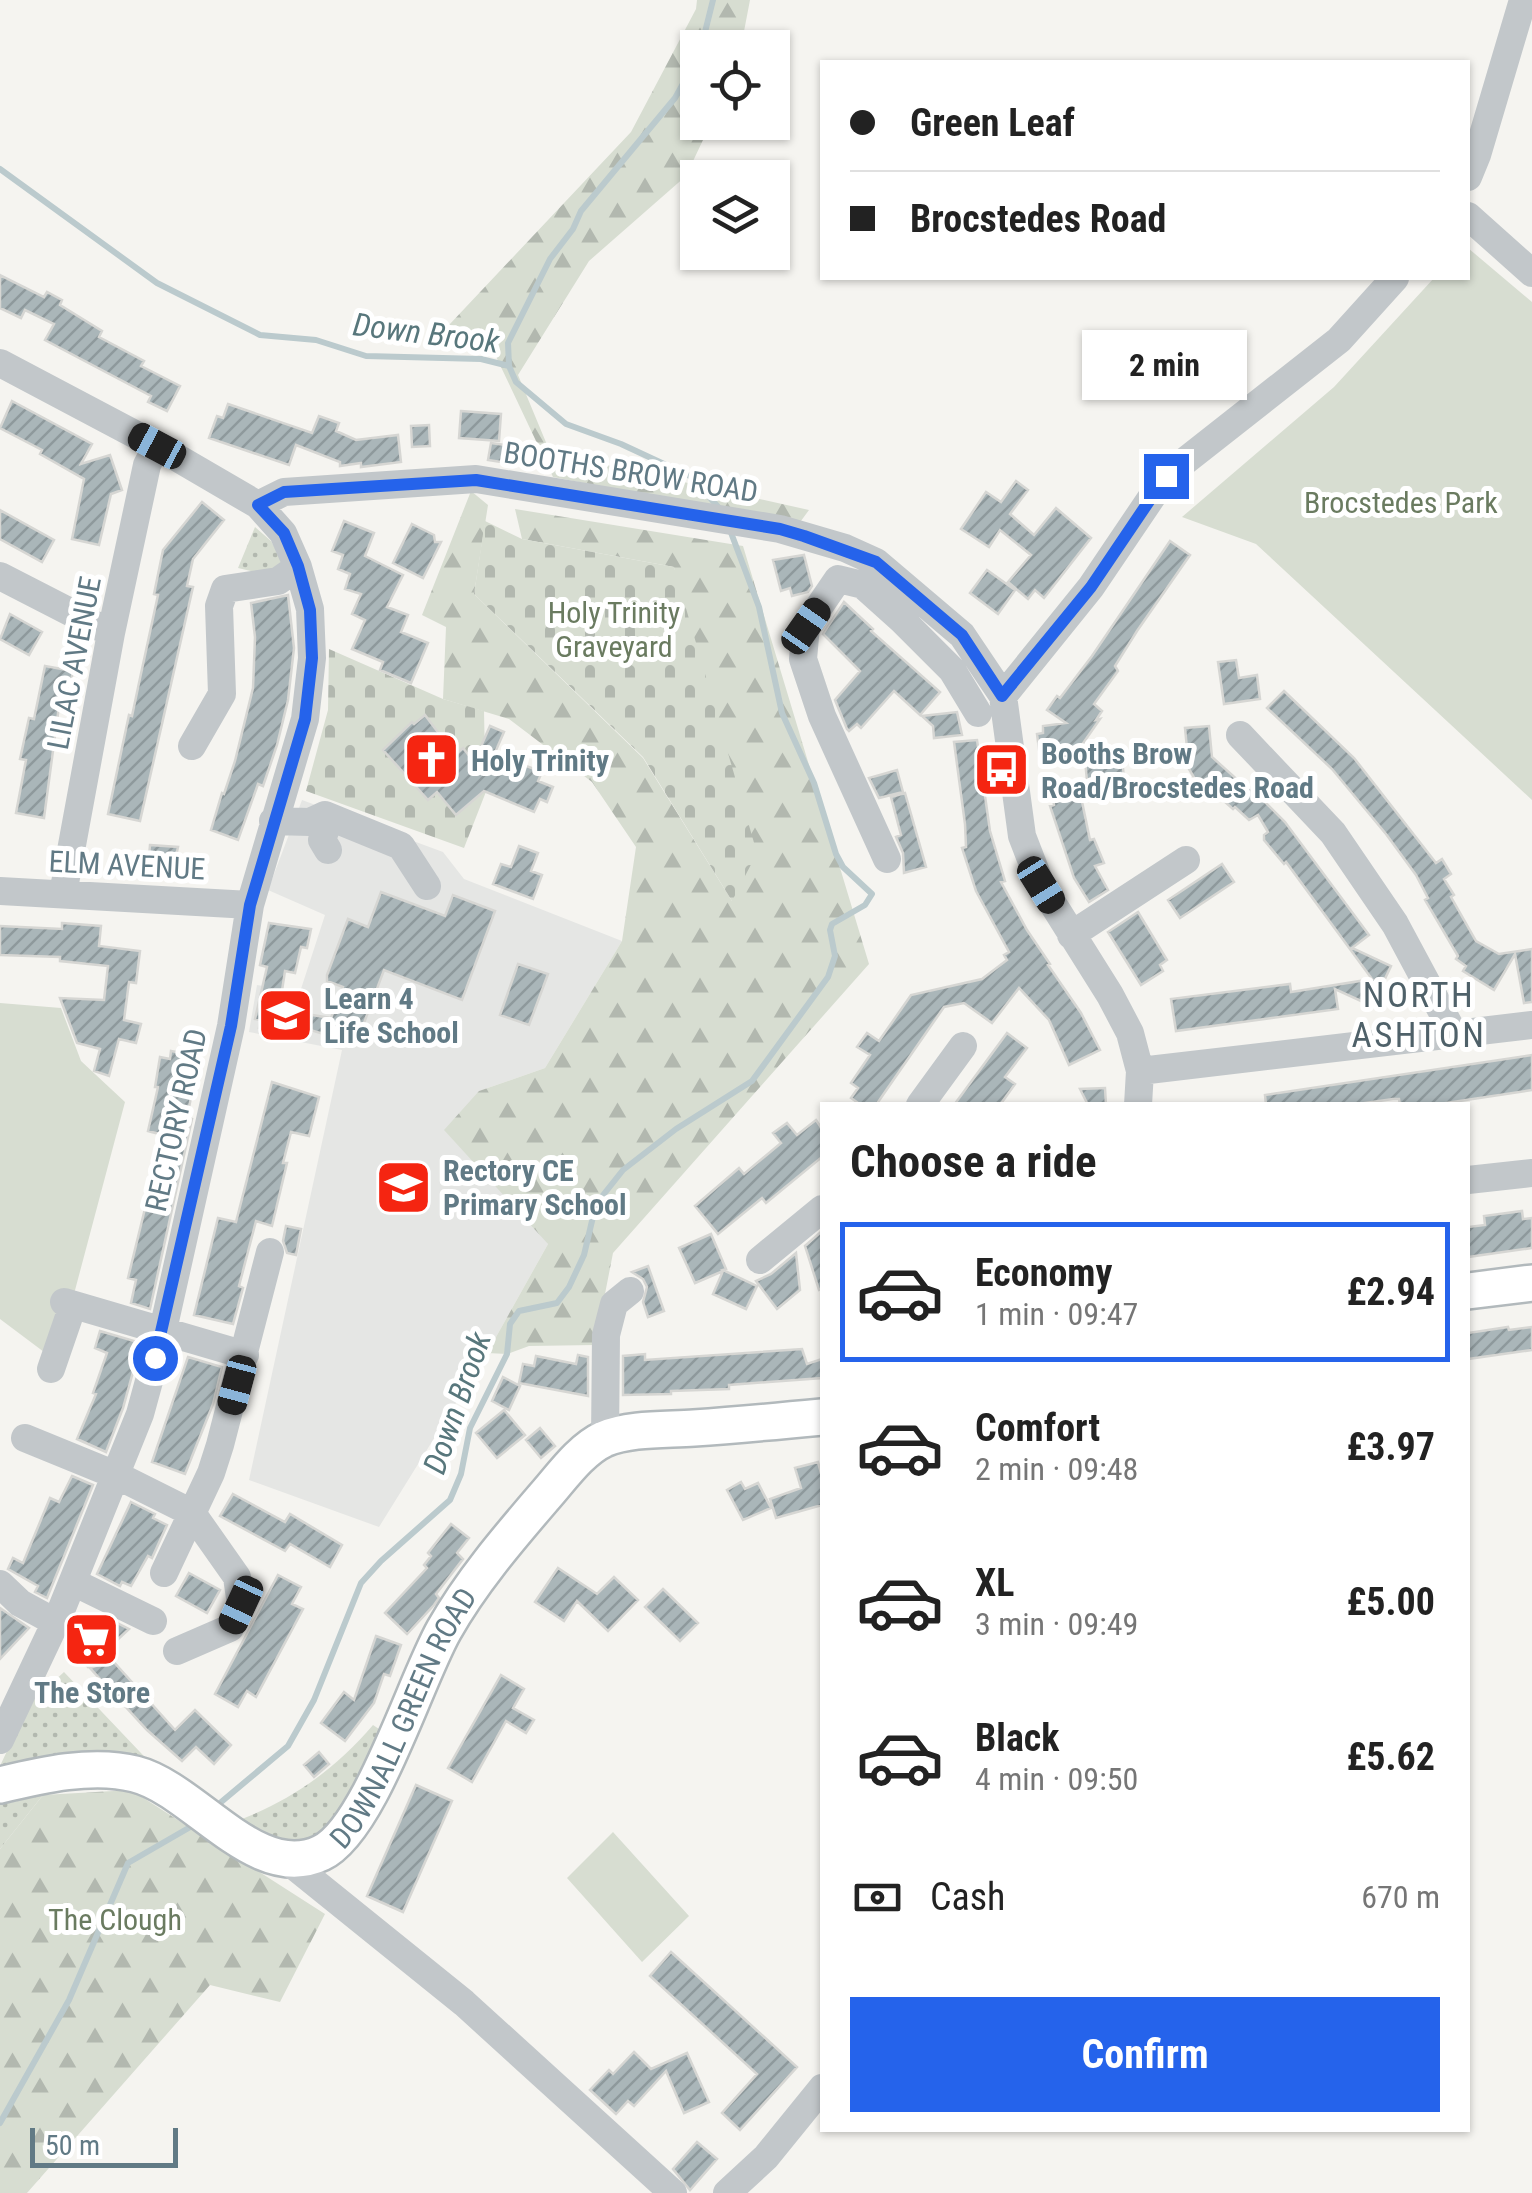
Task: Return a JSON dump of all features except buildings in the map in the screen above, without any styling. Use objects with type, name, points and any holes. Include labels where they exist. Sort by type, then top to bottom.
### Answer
[{"type":"main road","points":[[1470,1291],[1532,1283]]},
{"type":"main road","points":[[597,1444],[649,1431],[820,1417]]},
{"type":"main road","name":"DOWNALL GREEN ROAD","points":[[0,1786],[62,1773],[115,1770],[136,1774],[180,1794],[263,1854],[288,1861],[308,1859],[326,1851],[349,1829],[452,1616],[472,1585],[520,1526],[597,1444]]},
{"type":"street","points":[[1470,172],[1523,0]]},
{"type":"street","points":[[1470,218],[1532,273]]},
{"type":"street","points":[[1002,696],[1091,587],[1166,476],[1339,340],[1393,280]]},
{"type":"street","points":[[0,363],[258,505]]},
{"type":"street","name":"LILAC AVENUE","points":[[63,894],[111,633],[147,466],[157,446]]},
{"type":"street","name":"BOOTHS BROW ROAD","points":[[258,505],[284,492],[476,480],[780,529],[845,548],[876,562],[962,635],[1002,696],[1022,836],[1041,885],[1130,1033],[1140,1071],[1138,1102]]},
{"type":"street","name":"RECTORY ROAD","points":[[0,1740],[56,1622],[140,1414],[163,1330],[231,1026],[236,968],[250,905],[305,719],[312,658],[310,610],[284,533],[258,505]]},
{"type":"street","points":[[192,746],[222,694],[219,606],[224,588],[278,582],[298,566]]},
{"type":"street","points":[[0,576],[111,633]]},
{"type":"street","points":[[887,859],[822,716],[803,659],[806,626],[828,576],[863,585],[902,620],[952,670],[978,713]]},
{"type":"street","points":[[902,620],[920,597]]},
{"type":"street","points":[[1240,735],[1333,833],[1395,924],[1454,1034]]},
{"type":"street","points":[[272,821],[310,822],[325,815],[401,846],[427,886]]},
{"type":"street","points":[[328,850],[322,840],[330,817]]},
{"type":"street","points":[[1072,935],[1186,860]]},
{"type":"street","name":"ELM AVENUE","points":[[0,891],[250,905]]},
{"type":"street","points":[[1140,1071],[1532,1025]]},
{"type":"street","points":[[922,1102],[963,1046]]},
{"type":"street","points":[[1470,1180],[1532,1173]]},
{"type":"street","points":[[760,1260],[820,1211]]},
{"type":"street","points":[[164,1573],[216,1459],[270,1252]]},
{"type":"street","points":[[597,1444],[606,1336],[614,1304],[630,1291]]},
{"type":"street","points":[[51,1369],[68,1303],[245,1355]]},
{"type":"street","points":[[25,1438],[118,1476],[192,1513],[237,1577],[241,1605],[230,1628],[186,1656]]},
{"type":"street","points":[[73,1582],[152,1622]]},
{"type":"street","points":[[0,1584],[20,1604],[56,1622]]},
{"type":"street","points":[[288,1861],[464,2003],[673,2193]]},
{"type":"street","points":[[726,2193],[766,2157],[820,2090]]},
{"type":"shaded area","name":"Rectory CE Primary School","points":[[302,800],[443,852],[464,879],[622,941],[545,1068],[479,1091],[548,1244],[487,1353],[379,1527],[249,1480],[342,1050],[249,1032],[257,985],[300,992],[325,915],[268,890]]},
{"type":"green space","points":[[697,0],[750,0],[744,30],[685,30]]},
{"type":"green space","points":[[680,39],[680,140],[703,140],[694,160],[680,160],[680,181],[589,261],[518,375],[550,452],[809,510],[798,525],[553,477],[492,348],[449,325],[631,132]]},
{"type":"green space","name":"Brocstedes Park","points":[[1470,250],[1532,302],[1532,800],[1256,544],[1182,517],[1334,387],[1432,280],[1470,280]]},
{"type":"green space","points":[[471,491],[488,505],[474,594],[643,758],[732,901],[674,567],[522,539],[515,509],[743,546],[869,964],[613,1253],[595,1345],[529,1346],[507,1354],[487,1353],[548,1244],[444,1130],[479,1091],[545,1068],[622,941],[636,847],[592,782],[509,719],[443,699],[446,627],[422,615]]},
{"type":"green space","name":"Holy Trinity Graveyard","points":[[485,521],[522,539],[674,567],[757,853],[732,901],[643,757],[474,594]]},
{"type":"green space","points":[[255,527],[271,541],[286,568],[272,576],[238,568]]},
{"type":"green space","points":[[329,649],[443,699],[484,711],[489,784],[464,848],[306,791],[328,710]]},
{"type":"green space","points":[[0,1003],[61,1008],[81,1061],[125,1102],[74,1294],[48,1355],[0,1319]]},
{"type":"green space","points":[[64,1672],[159,1772],[0,1774],[0,1766],[29,1704]]},
{"type":"green space","points":[[373,1725],[379,1729],[357,1784],[335,1820],[321,1833],[305,1841],[285,1842],[234,1822],[274,1805],[310,1783]]},
{"type":"green space","name":"The Clough","points":[[131,1790],[325,1914],[280,2002],[210,1985],[27,2193],[0,2193],[0,1849],[43,1795]]},
{"type":"green space","points":[[43,1795],[0,1849],[0,1805]]},
{"type":"green space","points":[[613,1832],[689,1916],[642,1962],[567,1878]]},
{"type":"waterway","points":[[706,30],[713,0]]},
{"type":"waterway","points":[[509,366],[508,343],[550,259],[573,229],[581,211],[680,89]]},
{"type":"waterway","name":"Down Brook","points":[[0,169],[157,283],[260,335],[316,340],[366,356],[481,359],[509,366],[516,382],[566,424],[692,477],[719,508]]},
{"type":"waterway","name":"Down Brook","points":[[220,1803],[288,1746],[314,1700],[361,1583],[450,1500],[461,1474],[470,1428],[507,1354],[510,1324],[519,1311],[557,1303],[569,1287],[584,1255],[596,1204],[623,1170],[676,1129],[752,1081],[828,977],[835,956],[832,924],[865,905],[872,894],[843,867],[836,854],[814,783],[782,713],[759,607],[730,530]]},
{"type":"waterway","name":"Down Brook","points":[[0,2123],[69,2000],[128,1863],[192,1826]]},
{"type":"place","name":"Holy Trinity","points":[[432,760]]},
{"type":"place","name":"Booths Brow Road/Brocstedes Road","points":[[1002,770]]},
{"type":"place","name":"Learn 4 Life School","points":[[285,1015]]},
{"type":"place","name":"Rectory CE Primary School","points":[[404,1187]]},
{"type":"place","name":"The Store","points":[[92,1639]]},
{"type":"district","name":"NORTH ASHTON","points":[[1419,1015]]},
{"type":"route","points":[[155,1358],[231,1026],[250,905],[305,719],[312,658],[310,610],[284,533],[258,505],[284,492],[476,480],[780,529],[845,548],[876,562],[962,635],[1002,696],[1091,587],[1166,476]]}]
